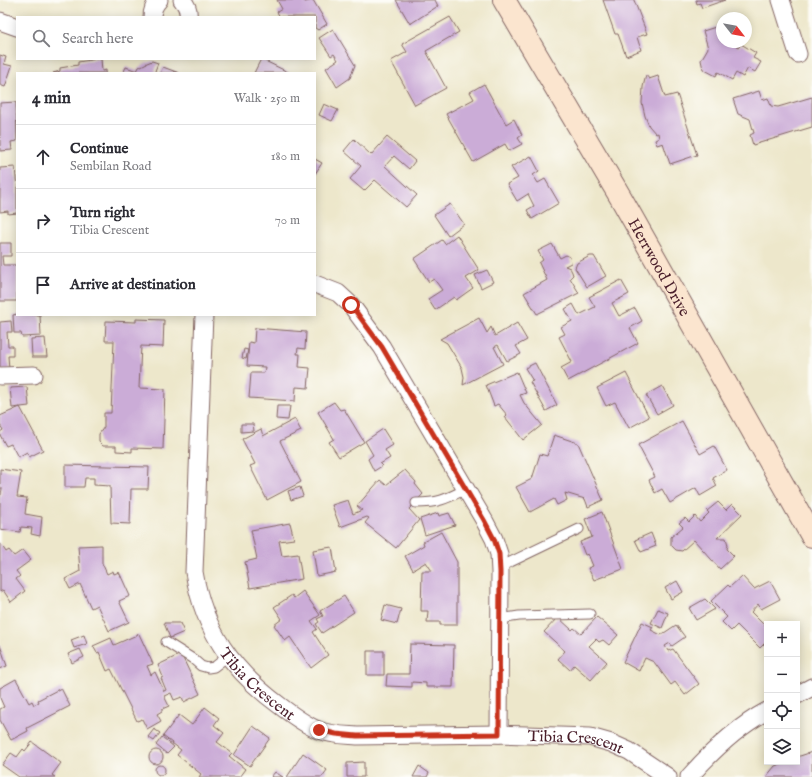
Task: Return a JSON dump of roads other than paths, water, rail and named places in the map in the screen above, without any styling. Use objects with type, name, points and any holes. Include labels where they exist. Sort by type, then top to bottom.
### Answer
[{"type":"street","points":[[152,16],[154,6],[159,0]]},
{"type":"street","points":[[182,0],[186,5],[188,16]]},
{"type":"street","name":"Herrwood Drive","points":[[504,0],[621,198],[812,536]]},
{"type":"street","points":[[781,0],[798,54]]},
{"type":"street","points":[[0,21],[16,27]]},
{"type":"street","points":[[316,284],[338,294],[351,305],[382,347],[494,539],[499,554],[500,567],[499,734]]},
{"type":"street","name":"Tibia Crescent","points":[[204,316],[194,572],[197,593],[214,634],[228,656],[246,677],[269,698],[298,720],[319,730],[336,734],[357,736],[499,734],[590,737],[611,743],[629,751],[668,777]]},
{"type":"street","points":[[0,376],[34,375]]},
{"type":"street","points":[[800,693],[812,687]]},
{"type":"street","points":[[689,777],[706,757],[734,733],[764,713]]},
{"type":"lane","points":[[416,503],[434,503],[444,500],[466,489]]},
{"type":"lane","points":[[500,567],[579,529]]},
{"type":"lane","points":[[500,619],[519,616],[590,614]]},
{"type":"lane","points":[[166,642],[193,659],[201,666],[208,668],[214,667],[228,656]]}]
